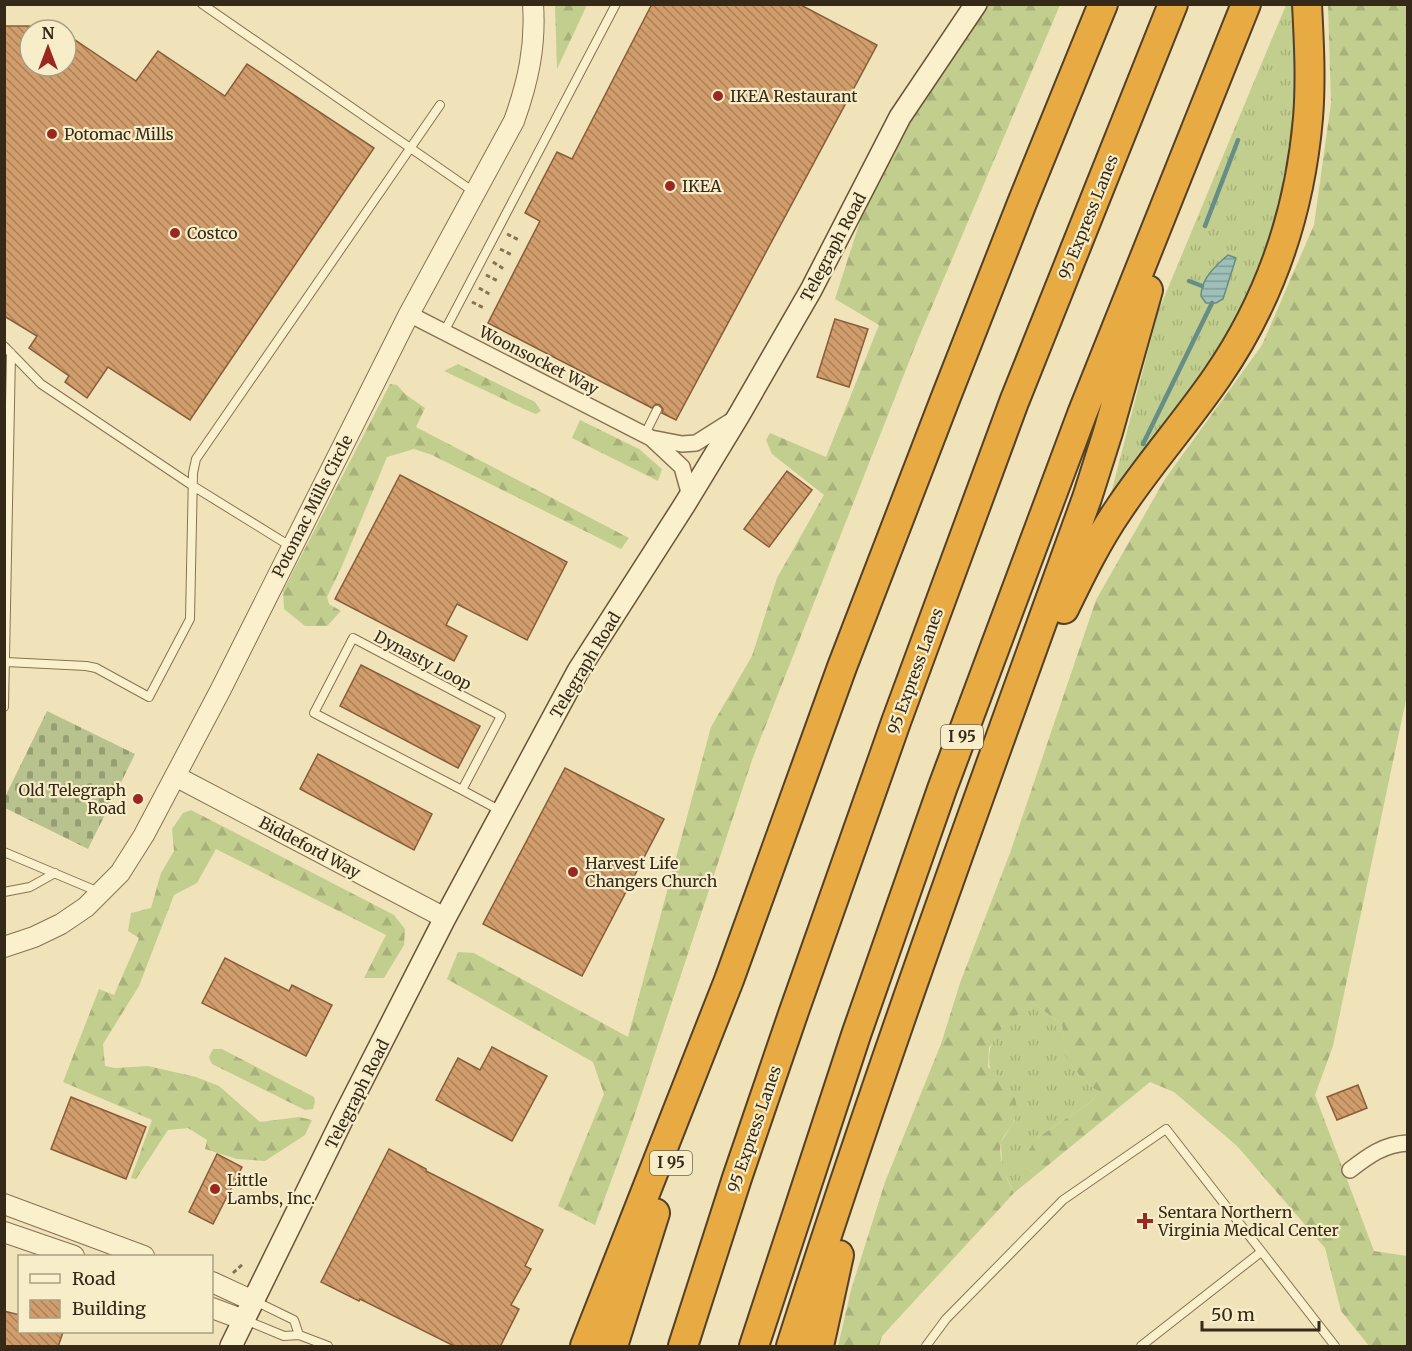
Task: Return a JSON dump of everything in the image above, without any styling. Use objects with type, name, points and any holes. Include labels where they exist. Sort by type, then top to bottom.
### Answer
[{"type":"highway","name":"I 95","points":[[613,1347],[729,980],[842,667],[1022,203],[1104,4]]},
{"type":"highway","name":"95 Express Lanes","points":[[683,1347],[777,1060],[896,722],[1014,402],[1173,4]]},
{"type":"highway","name":"I 95","points":[[754,1347],[855,1035],[942,789],[1082,414],[1246,4]]},
{"type":"highway","points":[[999,741],[1098,541],[1120,507],[1217,377],[1242,337],[1281,251],[1294,209],[1308,117],[1310,53],[1307,4]]},
{"type":"highway","points":[[791,1347],[942,897],[1083,509],[1108,432],[1192,135]]},
{"type":"highway","points":[[585,1347],[729,980]]},
{"type":"highway","points":[[819,1347],[836,1264],[895,1035]]},
{"type":"main road","name":"Telegraph Road","points":[[231,1347],[445,918],[578,671],[739,415],[811,290],[900,117],[976,4]]},
{"type":"street","name":"Potomac Mills Circle","points":[[4,947],[34,937],[61,924],[86,907],[120,873],[144,835],[410,314],[514,121],[526,88],[532,61],[534,33],[532,4]]},
{"type":"street","name":"Woonsocket Way","points":[[410,314],[648,436],[682,444],[696,443],[739,415]]},
{"type":"street","name":"Woonsocket Way","points":[[648,436],[682,467],[690,496]]},
{"type":"street","name":"Biddeford Way","points":[[175,776],[445,918]]},
{"type":"street","points":[[1350,1170],[1369,1155],[1387,1146],[1407,1143]]},
{"type":"street","points":[[4,1204],[139,1255]]},
{"type":"street","points":[[4,1232],[68,1255]]},
{"type":"street","points":[[213,1282],[253,1301]]},
{"type":"street","points":[[213,1308],[244,1320]]},
{"type":"lane","points":[[202,4],[476,193]]},
{"type":"lane","points":[[444,332],[616,4]]},
{"type":"lane","points":[[6,662],[96,668],[149,697],[190,619],[194,465],[202,449],[440,105]]},
{"type":"lane","points":[[4,345],[41,384],[193,486],[292,547]]},
{"type":"lane","points":[[4,707],[11,353]]},
{"type":"lane","points":[[648,436],[657,411]]},
{"type":"lane","name":"Dynasty Loop","points":[[462,790],[501,716],[353,638],[314,713],[502,812]]},
{"type":"lane","points":[[4,852],[101,893]]},
{"type":"lane","points":[[4,892],[30,886],[55,873]]},
{"type":"lane","points":[[926,1347],[946,1319],[1063,1200],[1166,1129],[1335,1347]]},
{"type":"lane","points":[[1141,1347],[1262,1252]]},
{"type":"lane","points":[[253,1301],[294,1320],[299,1335]]},
{"type":"lane","points":[[244,1320],[284,1336],[299,1335],[328,1347]]},
{"type":"path","points":[[230,1275],[243,1264]]},
{"type":"green space","points":[[555,5],[587,5],[557,69]]},
{"type":"green space","points":[[988,5],[1060,5],[916,344],[752,760],[630,1129],[595,1225],[558,1206],[604,1094],[593,1062],[447,979],[458,952],[474,953],[628,1037],[711,727],[752,656],[777,578],[824,495],[772,454],[766,440],[770,433],[826,457],[879,325],[835,299],[863,212],[911,117]]},
{"type":"green space","points":[[1286,5],[1297,5],[1297,149],[1274,240],[1226,347],[1107,509],[1158,312]]},
{"type":"green space","points":[[1328,5],[1407,5],[1407,695],[1333,1046],[1315,1095],[1374,1251],[1407,1256],[1407,1346],[1369,1346],[1341,1311],[1325,1248],[1237,1146],[1174,1092],[1150,1082],[1036,1175],[1027,1168],[1025,1156],[1037,1138],[1091,1102],[1098,1092],[1080,1076],[1065,1055],[1062,1024],[1033,1003],[1003,1026],[989,1048],[988,1067],[1011,1090],[1016,1105],[1014,1121],[1003,1137],[1000,1153],[1014,1193],[882,1336],[879,1346],[838,1346],[851,1290],[885,1182],[941,1044],[960,983],[1010,853],[1096,600],[1165,479],[1262,345],[1314,225],[1331,103]]},
{"type":"green space","points":[[458,364],[535,402],[541,411],[536,414],[444,371]]},
{"type":"green space","points":[[390,384],[397,385],[405,394],[425,408],[416,427],[629,538],[621,549],[432,455],[414,449],[387,457],[327,597],[329,604],[341,611],[327,626],[305,626],[284,609],[283,591]]},
{"type":"green space","points":[[580,420],[639,449],[662,469],[658,481],[572,438]]},
{"type":"green space","points":[[47,711],[135,754],[88,849],[5,808],[5,797]]},
{"type":"green space","points":[[191,810],[394,915],[405,929],[404,945],[384,978],[364,978],[386,935],[216,849],[197,883],[174,895],[139,986],[103,1044],[105,1066],[115,1068],[148,1066],[196,1077],[219,1086],[260,1122],[299,1117],[312,1120],[305,1135],[265,1161],[237,1159],[205,1149],[207,1140],[188,1128],[168,1130],[136,1179],[131,1178],[152,1120],[63,1082],[99,989],[114,995],[139,938],[128,931],[131,913],[151,908],[161,873],[174,851],[172,829],[183,813]]},
{"type":"green space","points":[[1033,1003],[1062,1024],[1066,1055],[1080,1076],[1098,1092],[1091,1102],[1037,1138],[1027,1168],[1036,1175],[1014,1193],[1002,1167],[1001,1142],[1015,1120],[991,1073],[990,1050],[994,1038],[1003,1026]]},
{"type":"green space","points":[[213,1049],[222,1049],[314,1097],[313,1109],[305,1110],[212,1064],[209,1057]]},
{"type":"water","points":[[1228,255],[1236,258],[1223,299],[1216,303],[1206,303],[1201,296],[1203,284],[1214,268]]},
{"type":"building","name":"IKEA","points":[[652,4],[799,4],[877,45],[676,420],[662,413],[663,409],[660,405],[656,404],[652,408],[488,323],[540,221],[525,213],[557,152],[572,159]]},
{"type":"building","name":"Costco","points":[[4,26],[18,26],[18,78],[78,78],[78,42],[136,81],[158,51],[225,96],[247,64],[374,148],[190,420],[108,367],[87,398],[65,382],[69,376],[29,348],[37,336],[4,316]]},
{"type":"building","points":[[835,319],[868,329],[849,387],[817,377]]},
{"type":"building","points":[[787,471],[812,490],[769,547],[744,529]]},
{"type":"building","points":[[400,475],[567,562],[527,640],[457,604],[446,625],[467,636],[454,661],[335,599]]},
{"type":"building","points":[[361,665],[480,726],[458,768],[340,706]]},
{"type":"building","points":[[318,754],[432,814],[414,850],[300,789]]},
{"type":"building","name":"Harvest Life Changers Church","points":[[565,768],[664,819],[582,976],[483,924]]},
{"type":"building","points":[[225,958],[289,991],[292,985],[332,1005],[306,1056],[202,1003]]},
{"type":"building","points":[[492,1047],[547,1076],[512,1141],[436,1100],[458,1058],[480,1070]]},
{"type":"building","points":[[1358,1085],[1367,1108],[1337,1120],[1327,1097]]},
{"type":"building","points":[[71,1097],[146,1127],[126,1179],[51,1149]]},
{"type":"building","points":[[389,1149],[426,1171],[543,1230],[525,1266],[531,1269],[511,1305],[519,1309],[500,1347],[456,1347],[321,1282]]},
{"type":"building","name":"Little Lambs, Inc.","points":[[217,1154],[242,1167],[213,1224],[189,1212]]},
{"type":"building","points":[[4,1311],[18,1314],[18,1333],[63,1333],[58,1347],[4,1347]]},
{"type":"waterway","points":[[1205,226],[1238,140]]},
{"type":"waterway","points":[[1189,281],[1202,286]]},
{"type":"waterway","points":[[1143,444],[1212,303]]},
{"type":"place","name":"IKEA Restaurant","points":[[718,96]]},
{"type":"place","name":"Potomac Mills","points":[[52,134]]},
{"type":"place","name":"IKEA","points":[[670,186]]},
{"type":"place","name":"Costco","points":[[175,233]]},
{"type":"place","name":"Old Telegraph Road","points":[[138,799]]},
{"type":"place","name":"Harvest Life Changers Church","points":[[573,872]]},
{"type":"place","name":"Little Lambs, Inc.","points":[[215,1189]]},
{"type":"place","name":"Sentara Northern Virginia Medical Center","points":[[1145,1221]]}]
